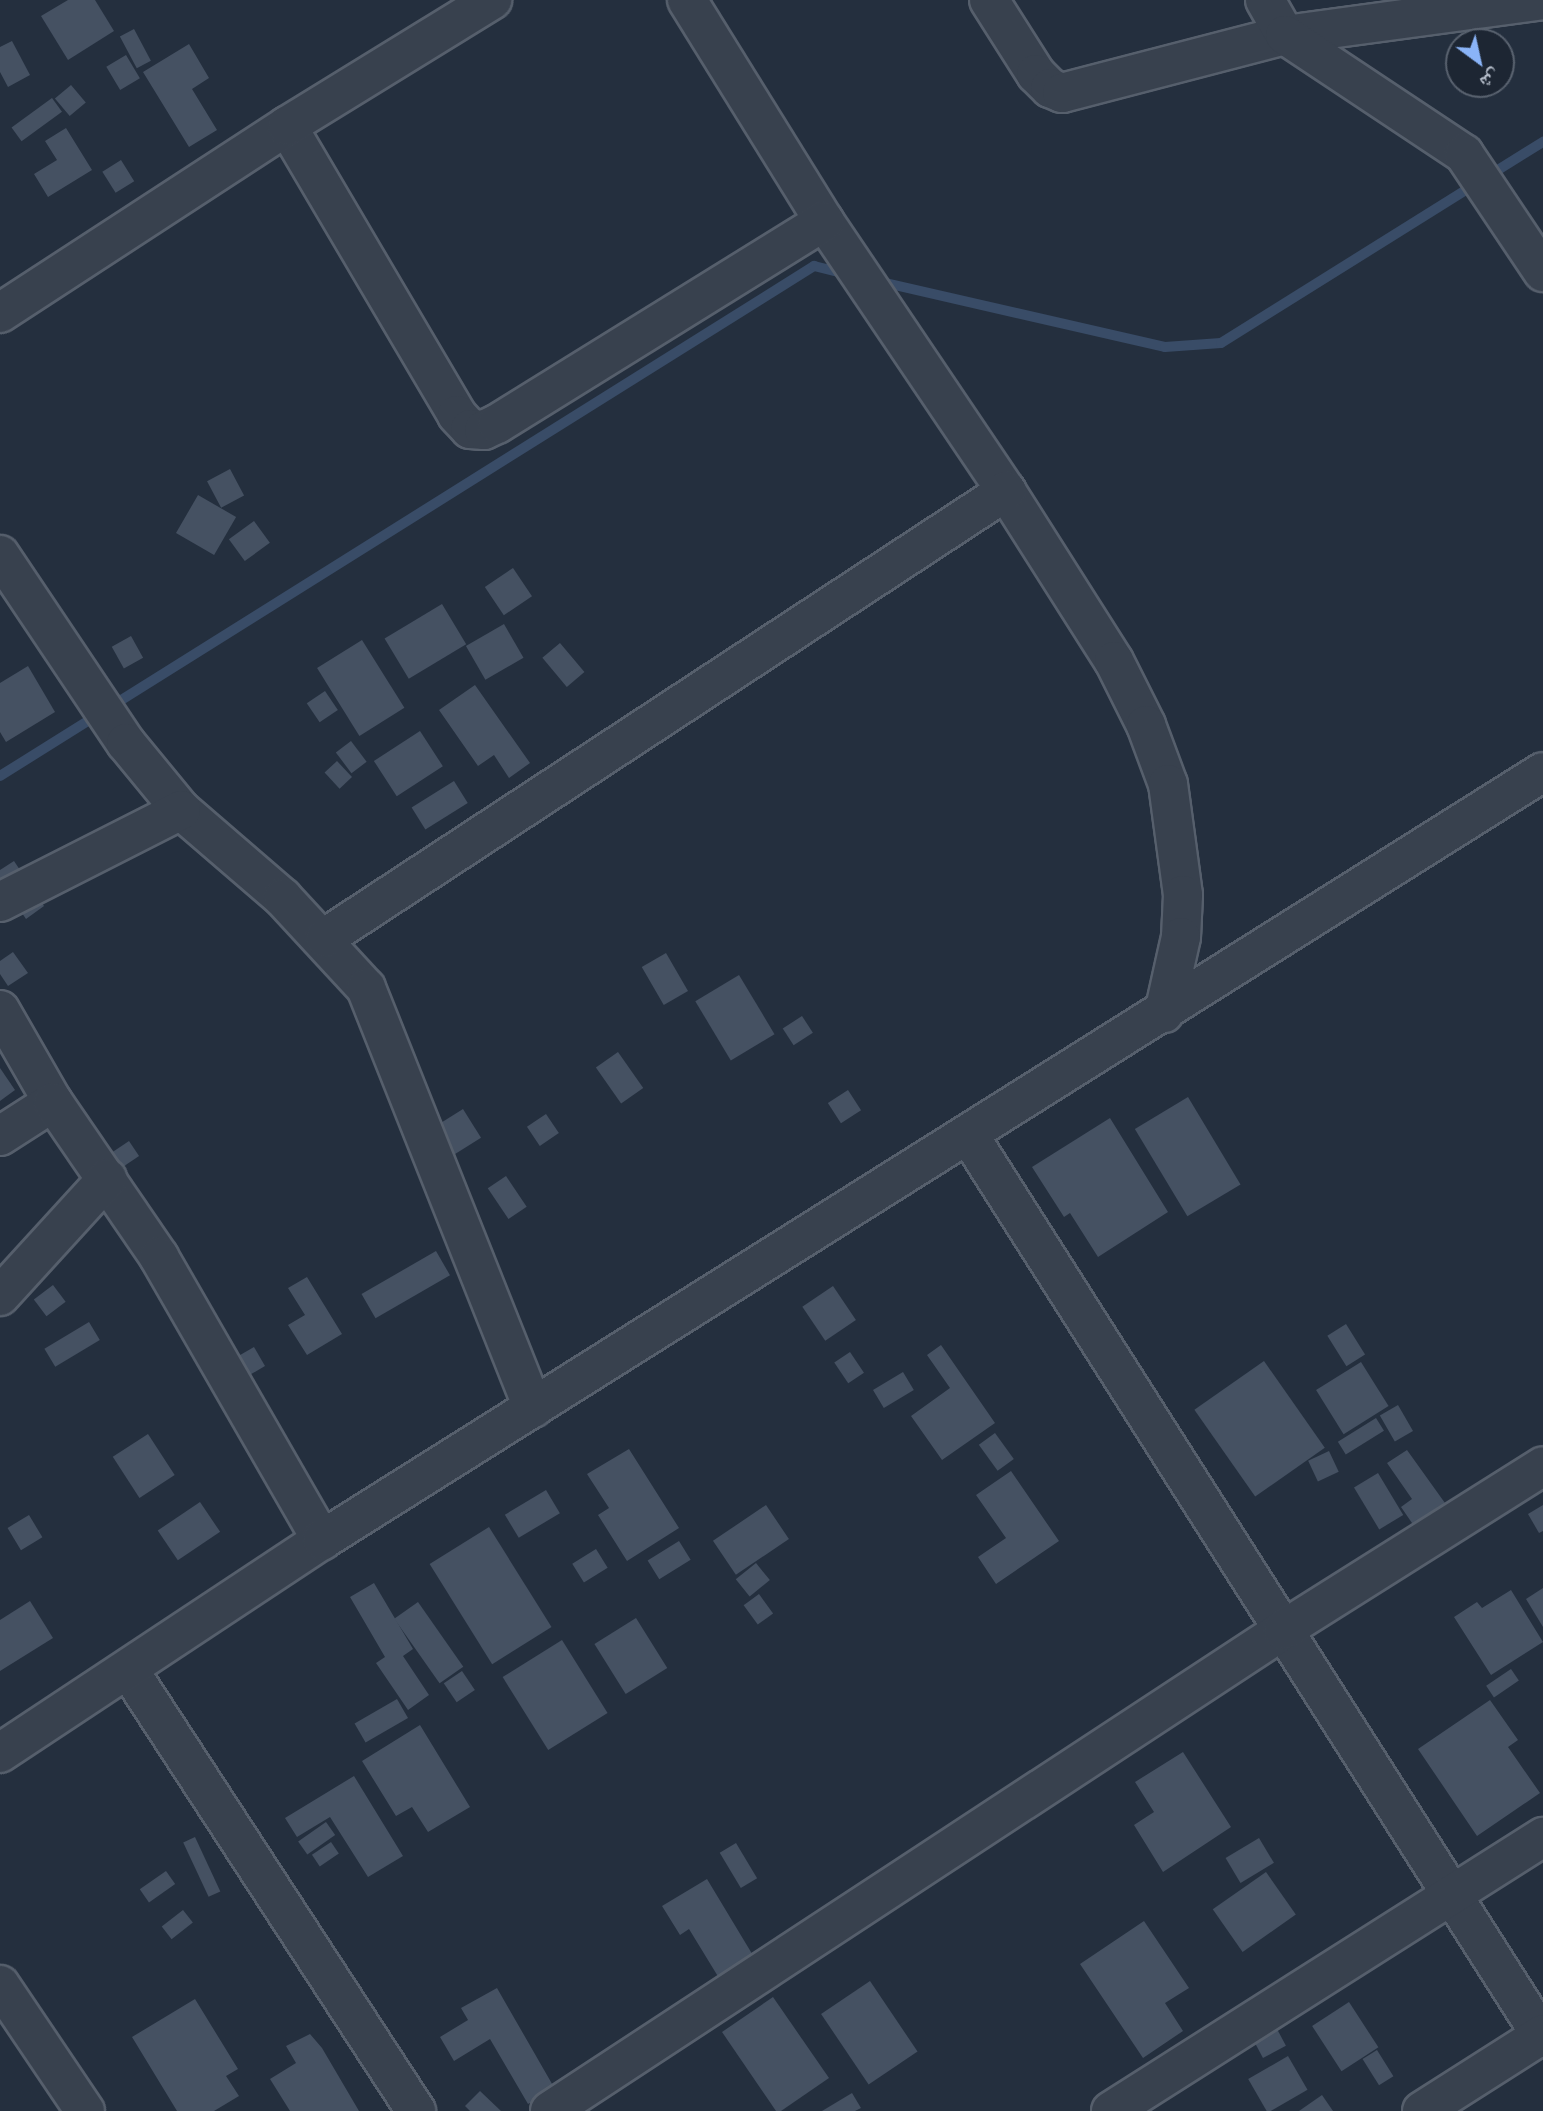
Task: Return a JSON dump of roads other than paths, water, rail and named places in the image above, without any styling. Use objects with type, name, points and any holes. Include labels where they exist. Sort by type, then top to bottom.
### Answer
[{"type":"street","points":[[0,313],[286,126],[492,0]]},
{"type":"street","points":[[687,0],[824,221],[1006,491],[1114,661],[1146,726],[1168,785],[1183,895],[1181,937],[1164,1013]]},
{"type":"street","points":[[989,0],[1036,74],[1049,88],[1062,93],[1285,35],[1543,1]]},
{"type":"street","points":[[1265,0],[1285,35],[1464,153],[1543,272]]},
{"type":"street","points":[[286,126],[470,429],[484,430],[497,424],[824,221]]},
{"type":"street","points":[[324,938],[1006,491]]},
{"type":"street","points":[[0,555],[126,743],[181,810],[324,938],[366,988],[393,1045],[533,1408]]},
{"type":"street","points":[[0,1753],[322,1539],[1164,1013],[1531,779],[1543,741]]},
{"type":"street","points":[[0,902],[181,810]]},
{"type":"street","points":[[0,1010],[53,1102],[166,1269],[322,1539]]},
{"type":"street","points":[[0,1136],[53,1102]]},
{"type":"street","points":[[968,1135],[1542,2036],[1422,2111]]},
{"type":"street","points":[[0,1296],[107,1179]]},
{"type":"street","points":[[550,2111],[1283,1630],[1543,1466]]},
{"type":"street","points":[[128,1668],[416,2111]]},
{"type":"street","points":[[1111,2111],[1543,1837]]},
{"type":"street","points":[[0,1985],[85,2111]]},
{"type":"waterway","points":[[877,281],[1165,347],[1221,343],[1543,142]]},
{"type":"waterway","points":[[0,776],[814,266],[847,274]]}]
